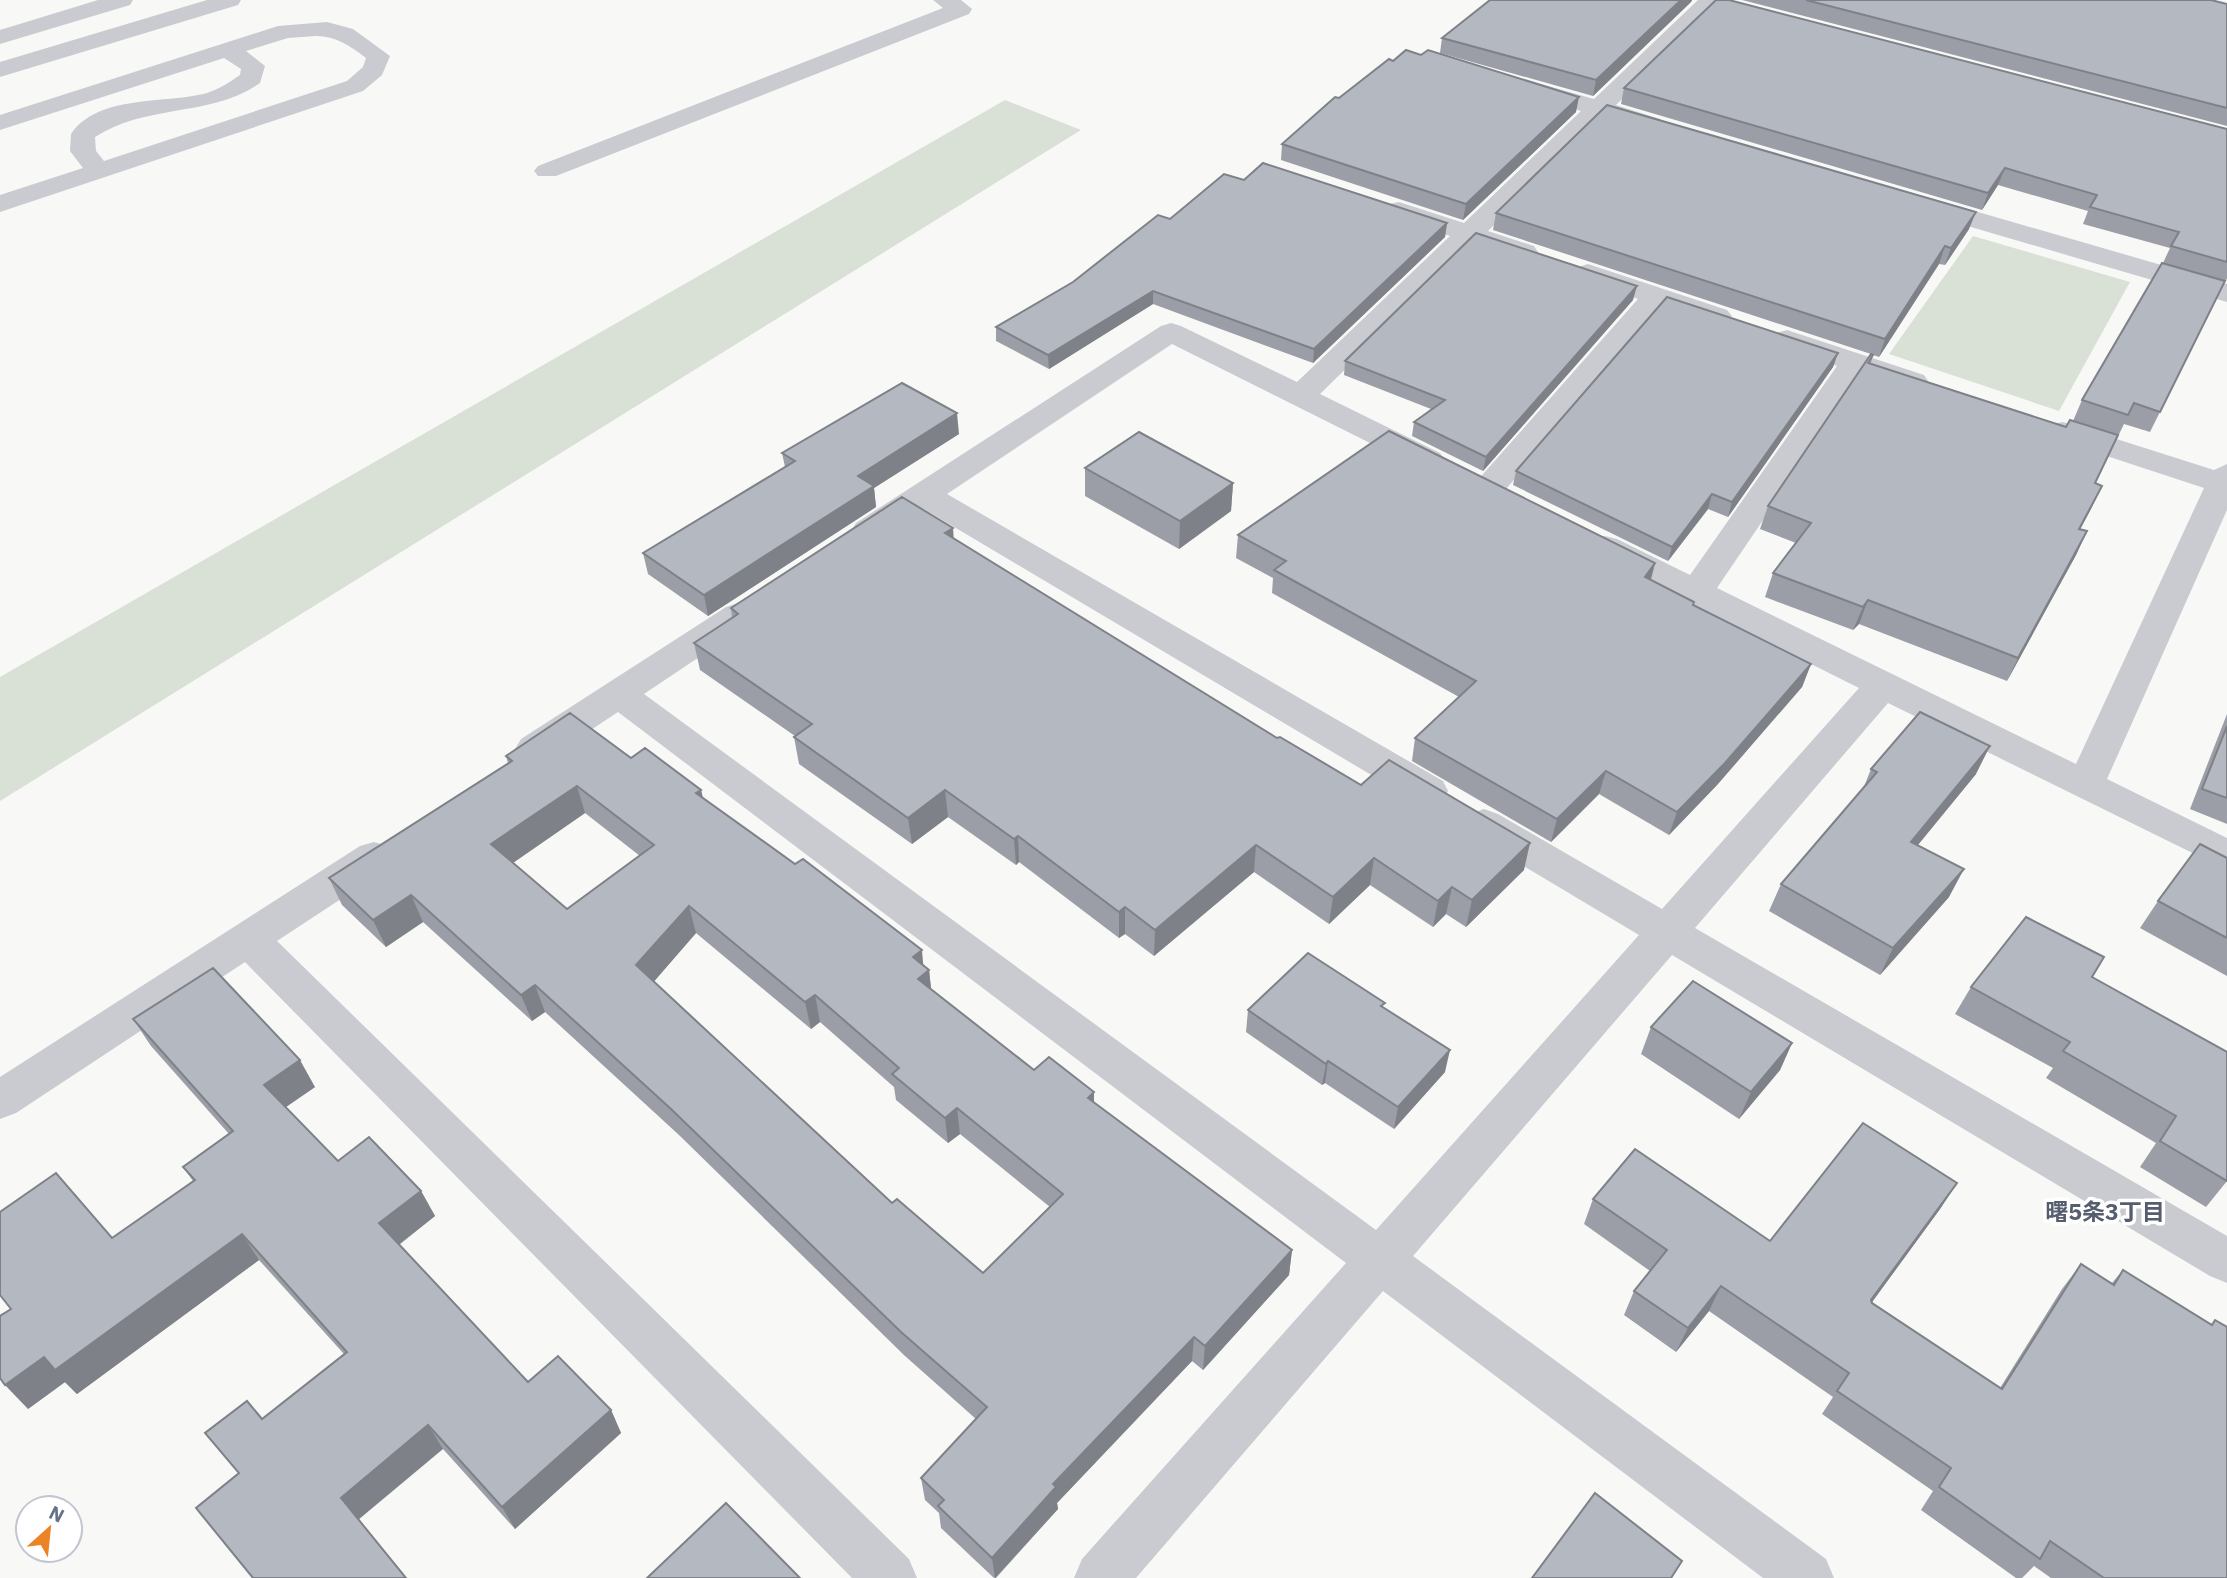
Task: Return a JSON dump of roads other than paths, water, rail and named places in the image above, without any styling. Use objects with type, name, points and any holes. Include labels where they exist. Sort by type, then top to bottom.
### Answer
[{"type":"street","points":[[1300,396],[1599,109],[1716,2]]},
{"type":"street","points":[[1505,81],[1679,132]]},
{"type":"street","points":[[1893,195],[2227,293]]},
{"type":"street","points":[[1367,199],[1934,388]]},
{"type":"street","points":[[845,546],[1171,332],[1500,495],[1657,296]]},
{"type":"street","points":[[1696,592],[1855,362]]},
{"type":"street","points":[[2039,423],[2226,481],[2085,785]]},
{"type":"street","points":[[924,495],[2227,1261]]},
{"type":"street","points":[[1574,531],[2227,855]]},
{"type":"street","points":[[503,770],[765,597]]},
{"type":"street","points":[[1101,1578],[1883,685]]},
{"type":"street","points":[[618,693],[1807,1578]]},
{"type":"street","points":[[0,1100],[250,940],[399,840]]},
{"type":"street","points":[[250,940],[890,1578]]},
{"type":"lane","points":[[0,70],[230,0]]},
{"type":"lane","points":[[547,171],[961,9],[944,0]]},
{"type":"lane","points":[[0,37],[17,22],[111,1]]},
{"type":"lane","points":[[0,123],[286,31],[325,28],[347,33],[379,56],[373,71],[355,86],[0,204]]},
{"type":"lane","points":[[98,171],[83,151],[82,135],[102,121],[136,109],[214,101],[235,91],[252,78],[253,66],[227,50]]},
{"type":"district","name":"曙5条3丁目","points":[[2105,1211]]}]
